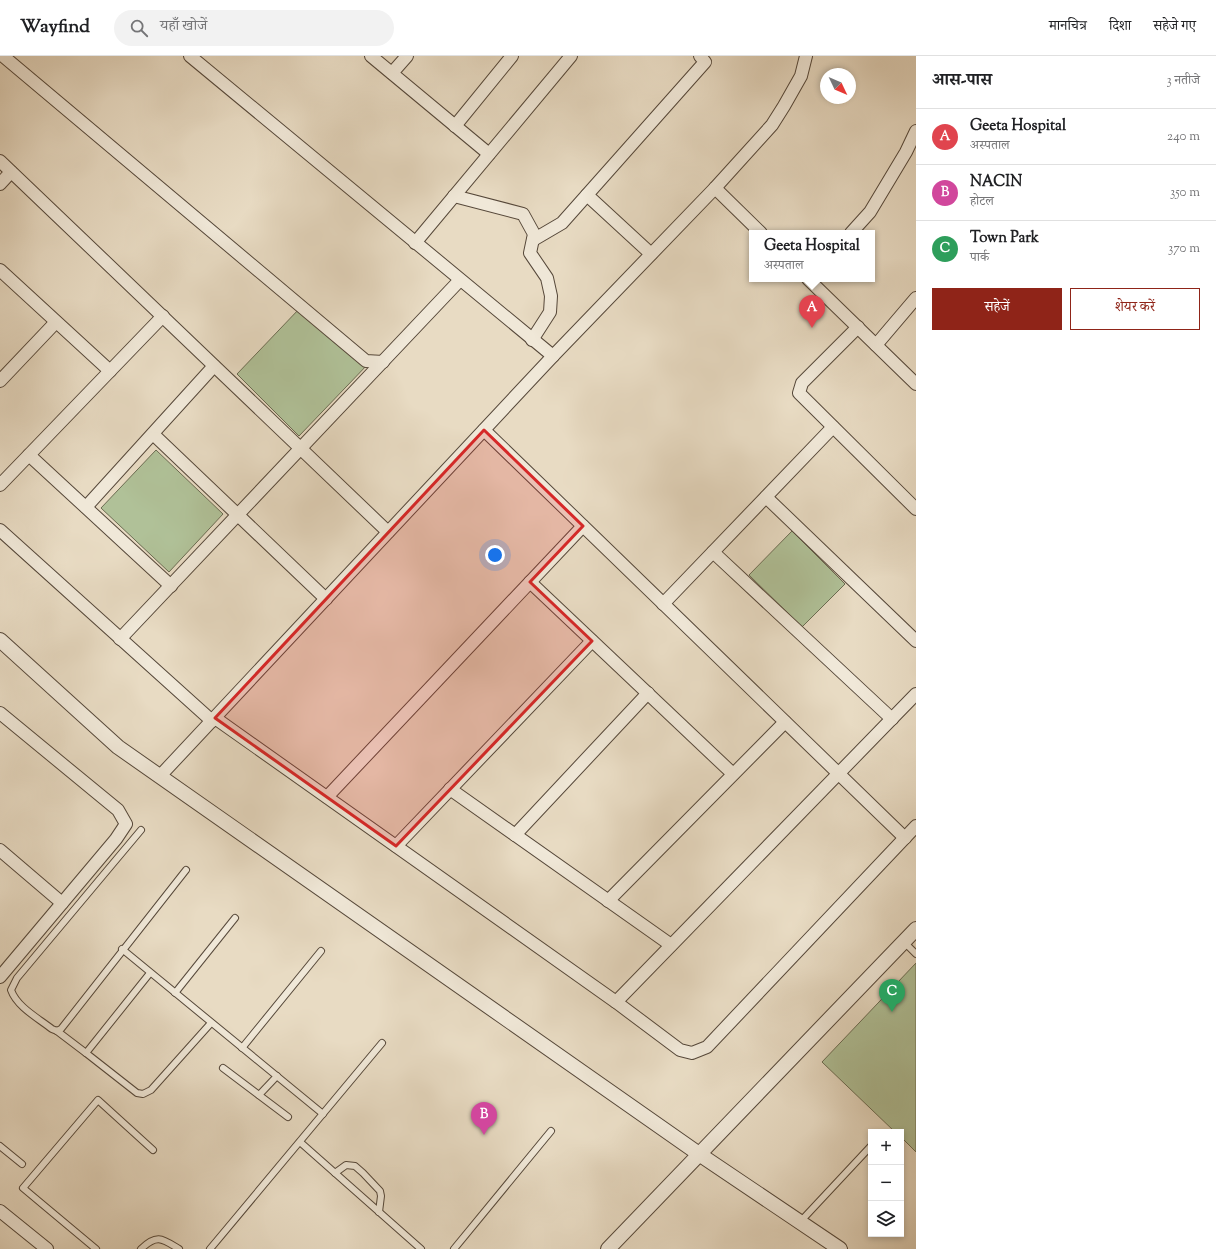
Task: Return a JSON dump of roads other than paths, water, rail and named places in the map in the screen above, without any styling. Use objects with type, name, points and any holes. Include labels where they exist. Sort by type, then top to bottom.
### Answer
[{"type":"street","points":[[190,56],[553,356]]},
{"type":"street","points":[[371,56],[488,154]]},
{"type":"street","points":[[392,73],[407,56]]},
{"type":"street","points":[[455,126],[512,56]]},
{"type":"street","points":[[415,242],[571,56]]},
{"type":"street","points":[[533,240],[562,223],[706,62],[700,56]]},
{"type":"street","points":[[160,776],[553,356],[715,188],[772,125],[800,76],[806,56]]},
{"type":"street","points":[[2,57],[366,361],[383,362]]},
{"type":"street","points":[[854,230],[870,212],[906,152],[916,132]]},
{"type":"street","points":[[0,161],[388,532]]},
{"type":"street","points":[[0,184],[11,172]]},
{"type":"street","points":[[715,188],[758,230]]},
{"type":"street","points":[[587,195],[651,254]]},
{"type":"street","points":[[454,196],[523,214],[534,234],[530,253],[547,278],[551,296],[550,312],[532,340]]},
{"type":"street","points":[[0,270],[110,371]]},
{"type":"street","points":[[120,639],[460,280]]},
{"type":"street","points":[[811,282],[916,384]]},
{"type":"street","points":[[876,346],[916,298]]},
{"type":"street","points":[[0,485],[162,316]]},
{"type":"street","points":[[0,381],[56,322]]},
{"type":"street","points":[[858,327],[802,383],[799,393],[916,509]]},
{"type":"street","points":[[86,508],[214,366]]},
{"type":"street","points":[[663,604],[833,427]]},
{"type":"street","points":[[484,430],[905,838]]},
{"type":"street","points":[[153,434],[326,599]]},
{"type":"street","points":[[29,455],[171,586]]},
{"type":"street","points":[[766,497],[916,641]]},
{"type":"street","points":[[327,797],[583,526]]},
{"type":"street","points":[[0,530],[120,639],[213,719],[327,797],[616,1002],[680,1050],[692,1053],[707,1047],[916,826]]},
{"type":"street","points":[[713,552],[892,719]]},
{"type":"street","points":[[530,582],[733,774]]},
{"type":"street","points":[[0,640],[118,747],[699,1154],[840,1249]]},
{"type":"street","points":[[396,846],[592,641]]},
{"type":"street","points":[[515,835],[648,693]]},
{"type":"street","points":[[616,1002],[916,694]]},
{"type":"street","points":[[0,713],[118,810],[126,824],[116,839],[0,977]]},
{"type":"street","points":[[608,901],[785,722]]},
{"type":"street","points":[[450,789],[671,945]]},
{"type":"street","points":[[0,850],[62,902]]},
{"type":"street","points":[[608,1249],[916,929]]},
{"type":"street","points":[[0,1211],[47,1249]]},
{"type":"lane","points":[[141,830],[17,978],[11,990],[14,998],[20,1004],[137,1093],[143,1094],[151,1090],[211,1022]]},
{"type":"lane","points":[[57,1031],[61,1029],[186,870]]},
{"type":"lane","points":[[175,993],[235,918]]},
{"type":"lane","points":[[904,942],[916,954]]},
{"type":"lane","points":[[122,950],[323,1114]]},
{"type":"lane","points":[[242,1048],[321,951]]},
{"type":"lane","points":[[86,1053],[150,972]]},
{"type":"lane","points":[[210,1249],[382,1043]]},
{"type":"lane","points":[[223,1068],[288,1117]]},
{"type":"lane","points":[[259,1095],[277,1076]]},
{"type":"lane","points":[[96,1249],[23,1188],[98,1100],[153,1150]]},
{"type":"lane","points":[[454,1249],[551,1131]]},
{"type":"lane","points":[[300,1142],[421,1249]]},
{"type":"lane","points":[[0,1146],[22,1164]]},
{"type":"lane","points":[[800,1222],[868,1149]]},
{"type":"lane","points":[[335,1173],[346,1165],[355,1166],[363,1173],[380,1191],[382,1196],[379,1212]]},
{"type":"lane","points":[[141,1249],[148,1242],[158,1239],[164,1240],[179,1249]]},
{"type":"place","name":"Geeta Hospital","points":[[812,328]]},
{"type":"place","name":"Town Park","points":[[892,1012]]},
{"type":"place","name":"NACIN","points":[[484,1135]]}]
